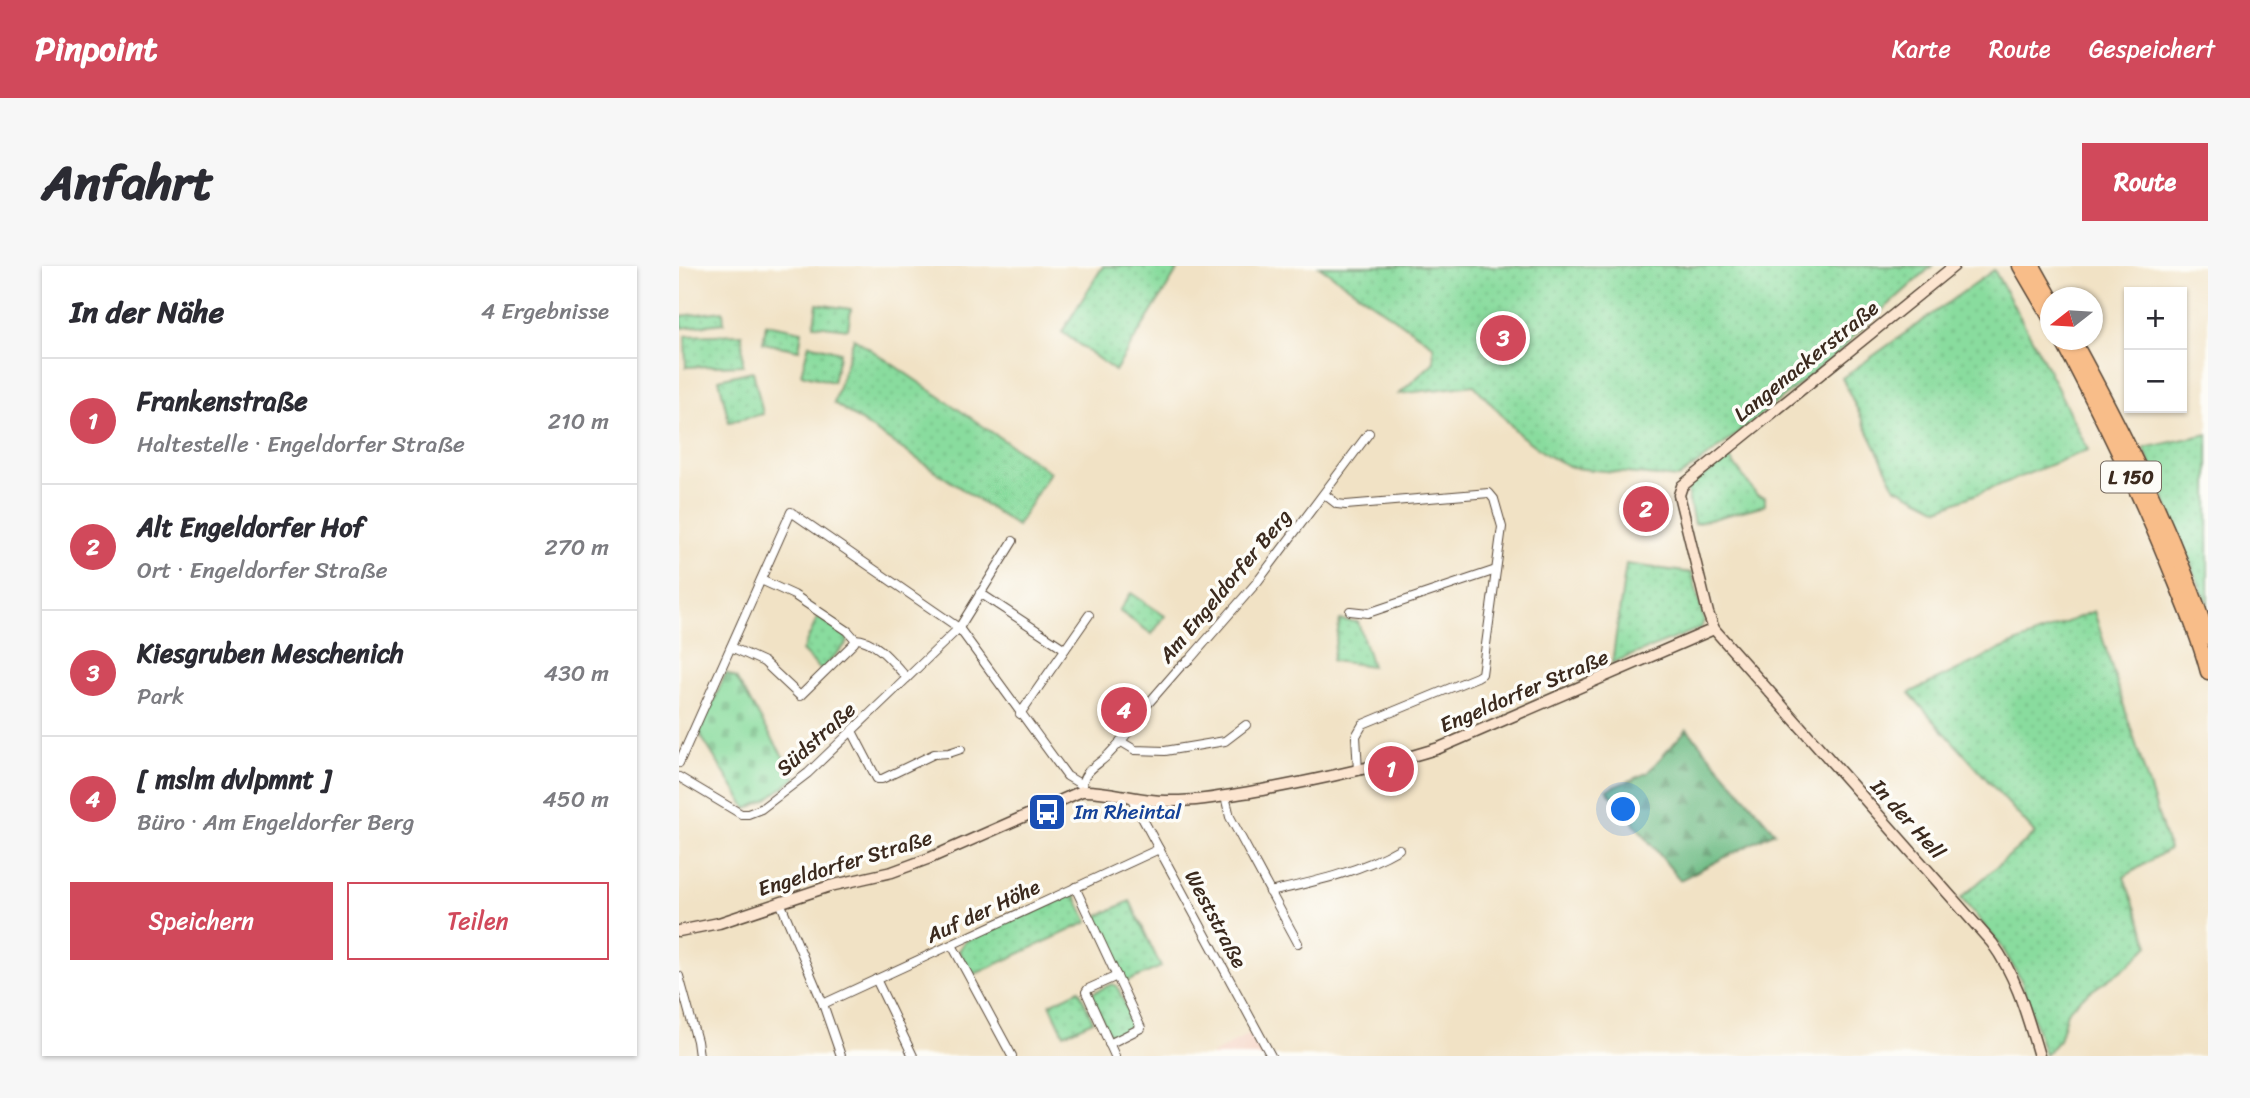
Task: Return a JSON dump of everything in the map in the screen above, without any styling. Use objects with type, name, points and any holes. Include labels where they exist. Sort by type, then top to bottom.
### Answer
[{"type":"highway","points":[[2020,266],[2040,301]]},
{"type":"highway","points":[[2033,266],[2044,287]]},
{"type":"highway","name":"L 150","points":[[2067,350],[2155,532],[2191,619],[2208,671]]},
{"type":"highway","name":"L 150","points":[[2078,350],[2143,478],[2208,637]]},
{"type":"street","name":"Langenackerstraße","points":[[1714,629],[1679,495],[1682,486],[1954,266]]},
{"type":"street","name":"Am Engeldorfer Berg","points":[[1082,788],[1084,776],[1107,757],[1140,713],[1258,581],[1369,433]]},
{"type":"street","points":[[1324,494],[1337,504],[1346,505],[1489,493],[1494,499],[1502,527],[1482,674],[1363,724],[1356,736],[1358,771]]},
{"type":"street","points":[[679,763],[791,512],[958,628],[1067,776],[1082,788]]},
{"type":"street","name":"Südstraße","points":[[679,778],[741,814],[748,814],[769,803],[808,773],[958,628],[1013,541]]},
{"type":"street","points":[[1350,611],[1368,613],[1496,570]]},
{"type":"street","points":[[761,580],[794,595],[848,631],[855,639],[865,640],[884,654],[907,678]]},
{"type":"street","points":[[980,593],[1065,649]]},
{"type":"street","points":[[1020,714],[1089,615]]},
{"type":"street","name":"Engeldorfer Straße","points":[[679,930],[719,923],[830,886],[892,872],[930,859],[1082,788],[1132,799],[1166,801],[1225,796],[1358,771],[1439,748],[1714,629]]},
{"type":"street","name":"In der Hell","points":[[1714,629],[1992,943],[2007,965],[2018,989],[2039,1056]]},
{"type":"street","points":[[731,647],[764,662],[800,696],[839,659],[855,639]]},
{"type":"street","points":[[1120,741],[1135,750],[1165,751],[1225,741],[1246,725]]},
{"type":"street","points":[[852,731],[877,779],[934,754],[961,749]]},
{"type":"street","points":[[1225,796],[1230,817],[1298,943]]},
{"type":"street","name":"Weststraße","points":[[1132,799],[1271,1056]]},
{"type":"street","name":"Auf der Höhe","points":[[823,1004],[1159,849]]},
{"type":"street","points":[[1270,892],[1322,880],[1399,849]]},
{"type":"street","points":[[1075,887],[1141,1028],[1109,1044]]},
{"type":"street","points":[[780,902],[823,1004],[841,1056]]},
{"type":"street","points":[[952,945],[1012,1056]]},
{"type":"street","points":[[679,976],[699,1056]]},
{"type":"street","points":[[1115,1056],[1086,992],[1117,976]]},
{"type":"street","points":[[876,979],[913,1056]]},
{"type":"shaded area","points":[[1253,1032],[1266,1056],[1211,1056],[1211,1055]]},
{"type":"green space","points":[[1103,266],[1180,266],[1115,371],[1062,332]]},
{"type":"green space","points":[[1319,266],[1932,266],[1836,355],[1678,478],[1573,468],[1548,456],[1520,435],[1474,385],[1399,394],[1434,362],[1433,345]]},
{"type":"green space","points":[[1994,270],[2042,357],[2088,450],[1939,509],[1895,487],[1842,378]]},
{"type":"green space","points":[[817,304],[851,309],[848,329],[814,325]]},
{"type":"green space","points":[[723,311],[724,323],[682,328],[681,316]]},
{"type":"green space","points":[[766,324],[802,331],[799,350],[763,343]]},
{"type":"green space","points":[[742,334],[743,365],[686,367],[685,336]]},
{"type":"green space","points":[[854,338],[1050,472],[1017,526],[834,403]]},
{"type":"green space","points":[[809,344],[840,352],[833,382],[801,374]]},
{"type":"green space","points":[[753,371],[763,414],[729,422],[719,379]]},
{"type":"green space","points":[[2208,434],[2208,606],[2144,448]]},
{"type":"green space","points":[[1729,457],[1757,495],[1765,497],[1765,505],[1694,524],[1687,491],[1691,485]]},
{"type":"green space","points":[[1626,564],[1692,573],[1704,620],[1701,628],[1612,663]]},
{"type":"green space","points":[[1131,593],[1165,616],[1152,634],[1119,611]]},
{"type":"green space","points":[[2094,611],[2169,849],[2124,877],[2149,945],[2129,965],[2081,998],[2067,1012],[2059,1040],[2045,1055],[2021,980],[2000,944],[1961,898],[2035,833],[1909,693],[2001,649]]},
{"type":"green space","points":[[818,617],[846,636],[848,642],[821,670],[802,651]]},
{"type":"green space","points":[[1340,620],[1358,622],[1372,666],[1332,661]]},
{"type":"green space","points":[[726,673],[736,678],[796,778],[766,800],[747,809],[699,733]]},
{"type":"green space","points":[[1687,729],[1775,832],[1680,880],[1607,790],[1647,773]]},
{"type":"green space","points":[[1072,893],[1088,922],[971,976],[959,951],[964,942]]},
{"type":"green space","points":[[1130,901],[1161,967],[1126,982],[1096,917]]},
{"type":"green space","points":[[1112,984],[1117,986],[1134,1025],[1114,1036],[1109,1034],[1092,997],[1094,992]]},
{"type":"green space","points":[[1079,990],[1093,1021],[1064,1034],[1050,1004]]},
{"type":"place","name":"Kiesgruben Meschenich","points":[[1503,338]]},
{"type":"place","name":"Alt Engeldorfer Hof","points":[[1646,509]]},
{"type":"place","name":"[ mslm dvlpmnt ]","points":[[1124,710]]},
{"type":"place","name":"Frankenstraße","points":[[1391,769]]},
{"type":"place","name":"Im Rheintal","points":[[1047,812]]}]
